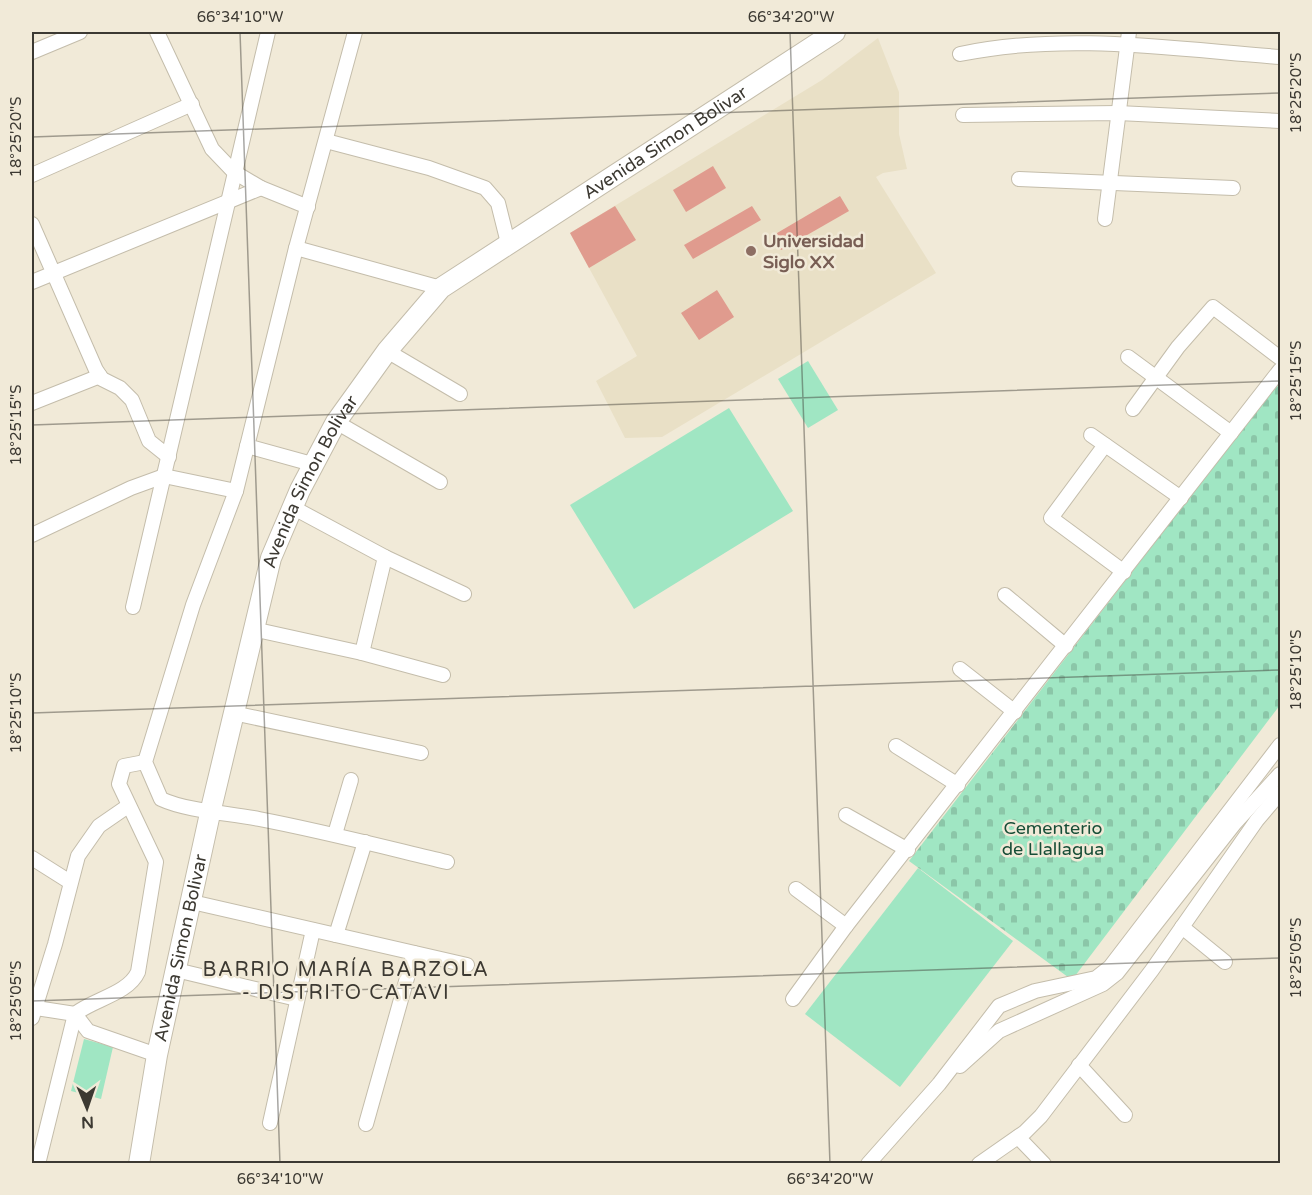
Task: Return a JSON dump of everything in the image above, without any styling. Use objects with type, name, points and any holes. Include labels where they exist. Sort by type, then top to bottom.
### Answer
[{"type":"main road","name":"Avenida Simon Bolivar","points":[[139,1164],[157,1055],[233,713],[271,558],[312,464],[336,422],[387,351],[441,288],[834,32]]},
{"type":"street","points":[[32,52],[80,32]]},
{"type":"street","points":[[157,32],[212,149],[234,172],[261,188],[308,207]]},
{"type":"street","points":[[134,607],[268,32]]},
{"type":"street","points":[[355,32],[296,248],[236,490],[193,605],[145,762],[161,799],[179,807],[211,809],[335,834],[447,862]]},
{"type":"street","points":[[1106,219],[1127,38]]},
{"type":"street","points":[[960,54],[993,47],[1127,38],[1281,57]]},
{"type":"street","points":[[32,175],[192,104]]},
{"type":"street","points":[[963,115],[1118,113],[1281,122]]},
{"type":"street","points":[[327,141],[429,168],[485,188],[498,203],[508,243]]},
{"type":"street","points":[[1019,179],[1233,188]]},
{"type":"street","points":[[32,282],[261,188]]},
{"type":"street","points":[[32,224],[100,376],[120,388],[132,400],[149,441],[169,457]]},
{"type":"street","points":[[296,248],[441,288]]},
{"type":"street","points":[[1133,409],[1154,377],[1214,307],[1281,358]]},
{"type":"street","points":[[387,351],[460,394]]},
{"type":"street","points":[[1128,357],[1231,433]]},
{"type":"street","points":[[793,999],[846,926],[908,850],[1281,370]]},
{"type":"street","points":[[32,403],[100,376]]},
{"type":"street","points":[[336,422],[440,482]]},
{"type":"street","points":[[1091,435],[1181,498]]},
{"type":"street","points":[[1105,445],[1051,518],[1124,572]]},
{"type":"street","points":[[248,446],[312,464]]},
{"type":"street","points":[[32,535],[131,488],[164,476],[236,490]]},
{"type":"street","points":[[292,507],[385,557],[464,594]]},
{"type":"street","points":[[362,652],[385,557]]},
{"type":"street","points":[[1005,595],[1066,646]]},
{"type":"street","points":[[253,629],[362,652],[443,675]]},
{"type":"street","points":[[960,669],[1015,712]]},
{"type":"street","points":[[233,713],[421,753]]},
{"type":"street","points":[[867,1164],[939,1084],[999,1006],[1035,991],[1096,978],[1110,967],[1281,745]]},
{"type":"street","points":[[896,746],[958,785]]},
{"type":"street","points":[[38,1164],[75,1014],[84,1007],[133,983],[138,972],[156,862],[119,784],[124,766],[145,762]]},
{"type":"street","points":[[939,1084],[999,1031],[1103,984],[1117,973],[1235,823],[1281,774]]},
{"type":"street","points":[[335,834],[351,780]]},
{"type":"street","points":[[979,1164],[1018,1137],[1041,1116],[1182,927],[1257,820],[1281,793]]},
{"type":"street","points":[[128,806],[99,826],[78,856],[34,1013],[75,1014],[88,1030],[157,1055]]},
{"type":"street","points":[[846,816],[908,850]]},
{"type":"street","points":[[336,935],[365,842]]},
{"type":"street","points":[[32,858],[70,882]]},
{"type":"street","points":[[796,890],[846,926]]},
{"type":"street","points":[[192,902],[467,965]]},
{"type":"street","points":[[1182,927],[1225,962]]},
{"type":"street","points":[[270,1123],[313,930]]},
{"type":"street","points":[[366,1124],[414,953]]},
{"type":"street","points":[[176,970],[297,999]]},
{"type":"street","points":[[1079,1065],[1125,1115]]},
{"type":"street","points":[[1018,1137],[1044,1164]]},
{"type":"street","points":[[994,1164],[1004,1147]]},
{"type":"shaded area","name":"Universidad Siglo XX","points":[[878,38],[899,92],[899,134],[907,169],[883,173],[876,177],[936,273],[662,437],[625,438],[596,381],[637,356],[570,233],[822,80]]},
{"type":"green space","points":[[808,361],[838,410],[808,428],[778,379]]},
{"type":"green space","name":"Cementerio de Llallagua","points":[[1280,380],[1280,705],[1072,980],[909,861]]},
{"type":"green space","points":[[729,408],[793,511],[634,609],[570,505]]},
{"type":"green space","points":[[918,868],[1013,941],[900,1087],[805,1014]]},
{"type":"green space","points":[[84,1039],[113,1047],[101,1099],[71,1091]]},
{"type":"building","points":[[713,166],[726,188],[686,212],[673,190]]},
{"type":"building","points":[[840,196],[849,211],[781,250],[772,236]]},
{"type":"building","points":[[615,206],[636,240],[589,268],[570,233]]},
{"type":"building","points":[[752,206],[761,220],[693,259],[684,245]]},
{"type":"building","points":[[717,290],[734,317],[699,340],[681,313]]},
{"type":"place","name":"Universidad Siglo XX","points":[[751,251]]},
{"type":"district","name":"BARRIO MARÍA BARZOLA - DISTRITO CATAVI","points":[[346,980]]}]
